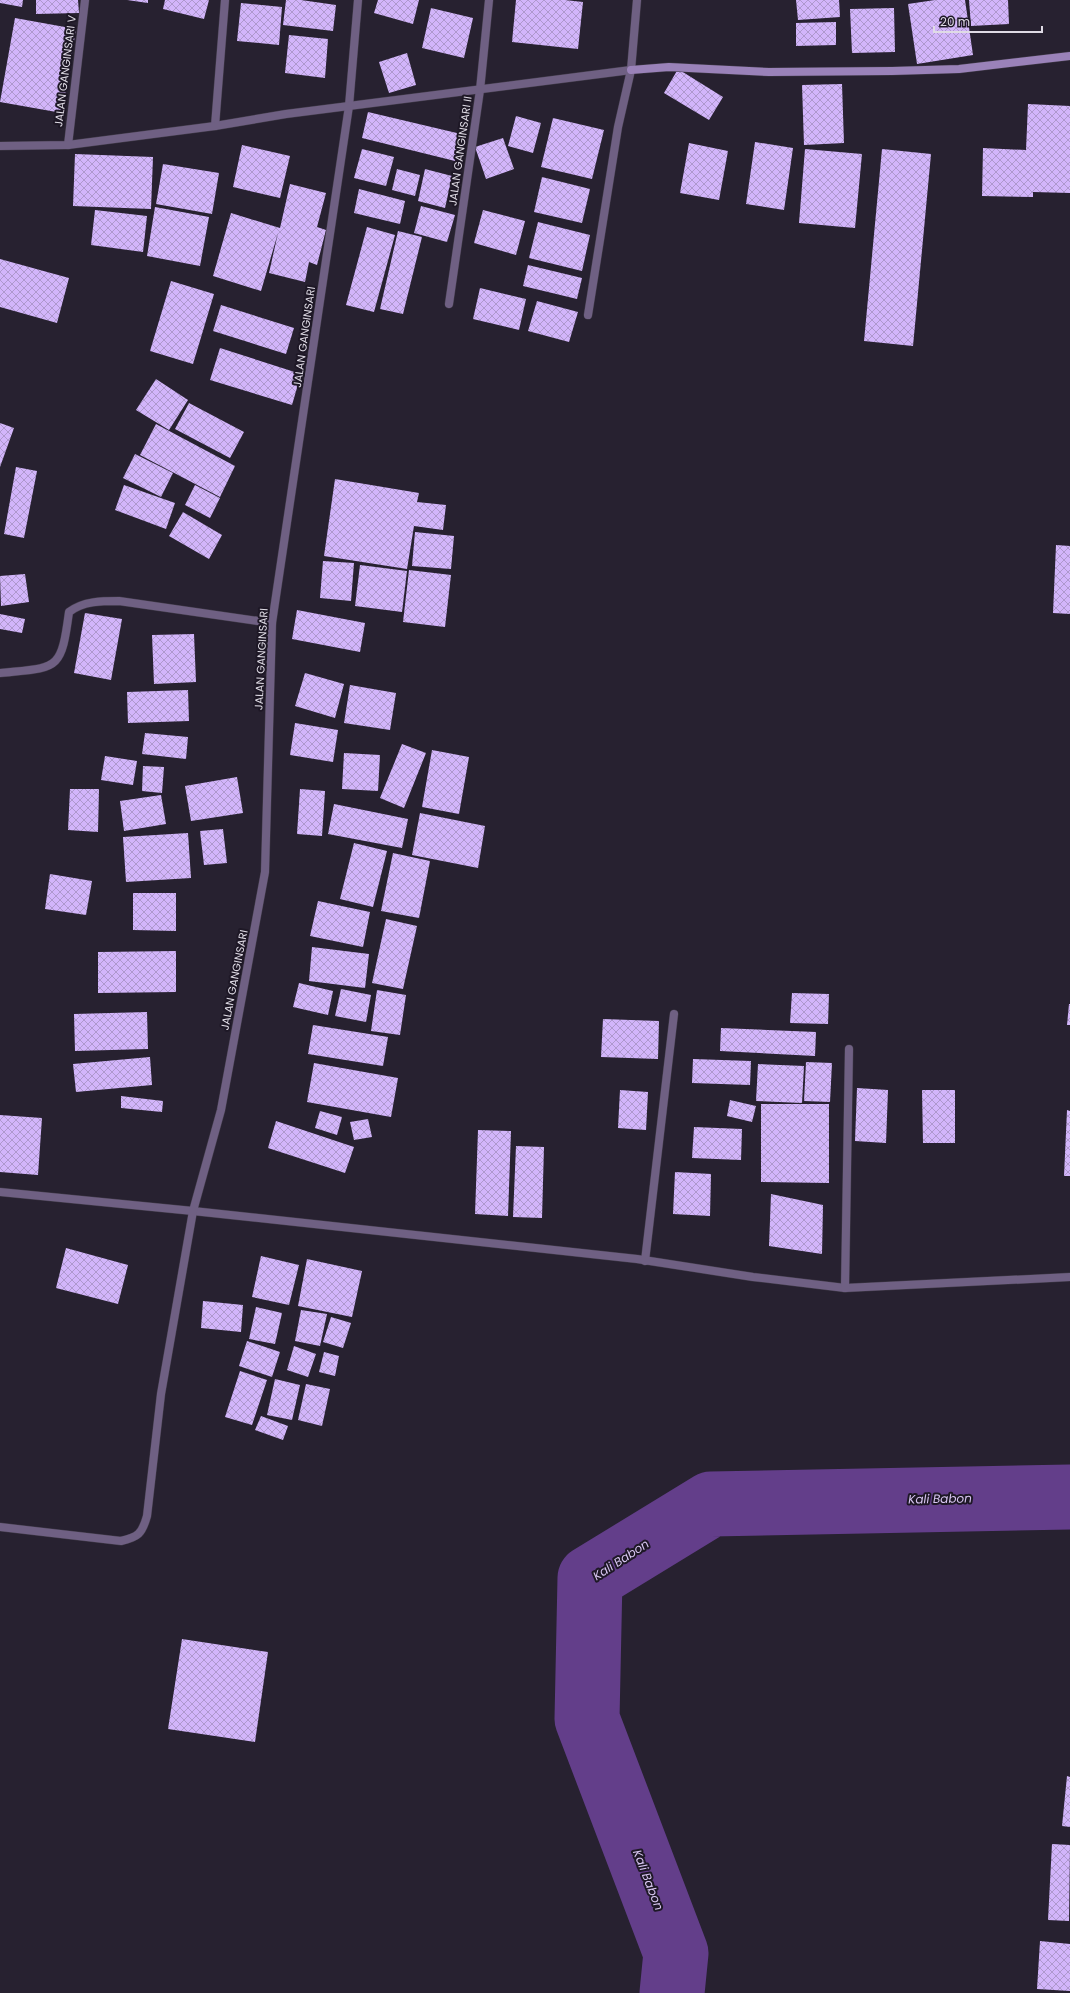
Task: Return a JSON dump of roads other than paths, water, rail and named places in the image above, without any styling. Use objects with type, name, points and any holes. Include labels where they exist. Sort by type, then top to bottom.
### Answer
[{"type":"main road","points":[[631,70],[669,67],[769,72],[959,69],[1070,56]]},
{"type":"street","name":"JALAN GANGINSARI V","points":[[68,145],[85,0]]},
{"type":"street","points":[[215,126],[225,0]]},
{"type":"street","name":"JALAN GANGINSARI","points":[[0,1527],[120,1541],[133,1538],[143,1530],[147,1516],[161,1394],[193,1211],[221,1110],[265,872],[272,623],[349,106],[358,0]]},
{"type":"street","name":"JALAN GANGINSARI II","points":[[450,304],[480,90],[489,0]]},
{"type":"street","points":[[588,315],[618,127],[631,70],[636,0]]},
{"type":"street","points":[[0,146],[68,145],[215,126],[349,106],[631,70]]},
{"type":"street","points":[[0,674],[45,669],[57,660],[65,644],[69,612],[75,607],[97,602],[119,601],[272,623]]},
{"type":"street","points":[[645,1261],[674,1014]]},
{"type":"street","points":[[845,1288],[848,1049]]},
{"type":"street","points":[[0,1192],[193,1211],[645,1261],[753,1277],[845,1288],[1070,1277]]},
{"type":"waterway","name":"Kali Babon","points":[[672,1993],[676,1953],[587,1719],[590,1578],[711,1504],[1070,1497]]}]
